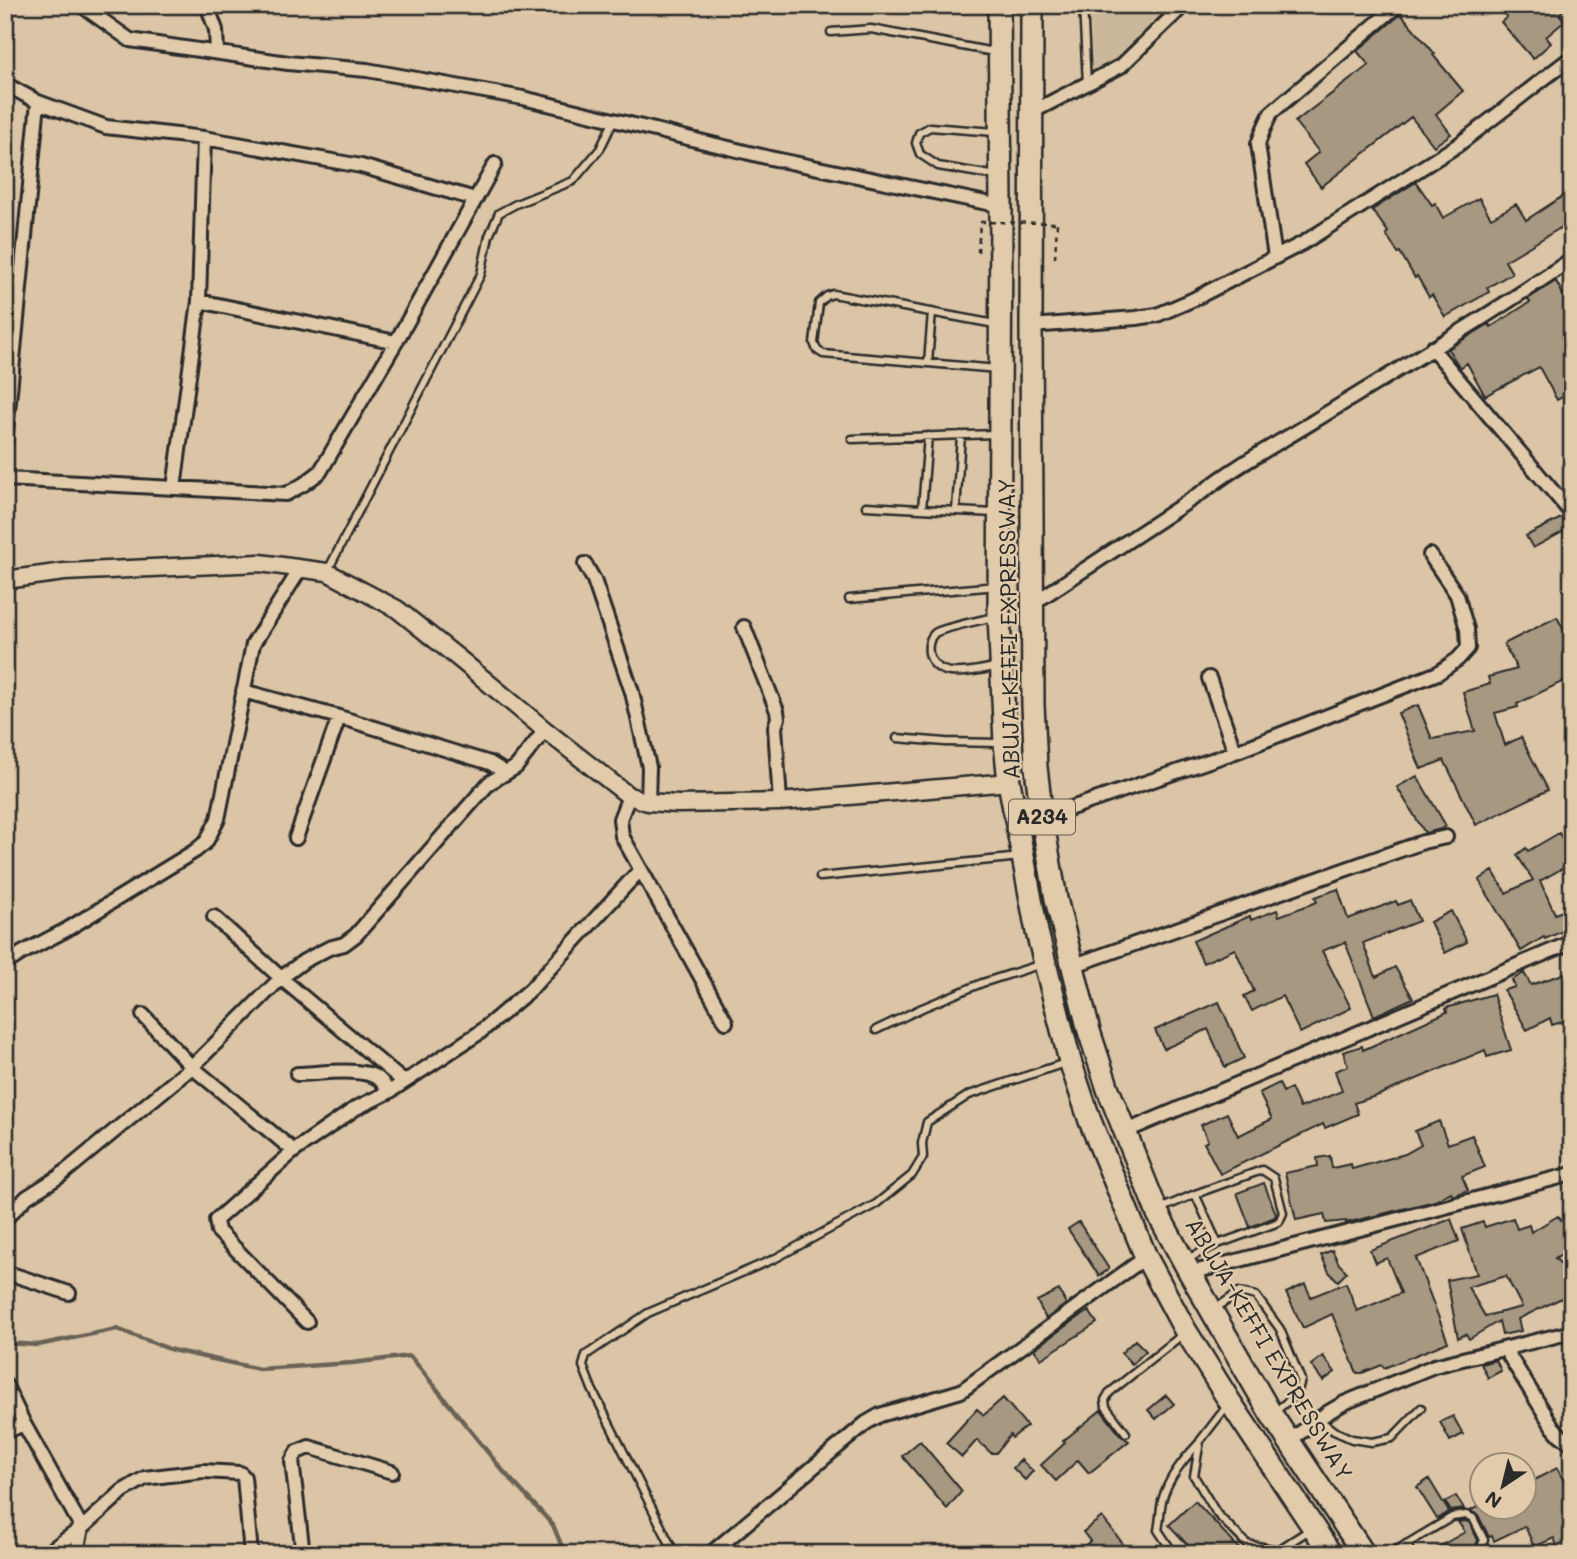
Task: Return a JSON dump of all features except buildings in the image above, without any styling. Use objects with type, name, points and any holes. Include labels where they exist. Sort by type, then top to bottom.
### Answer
[{"type":"highway","name":"ABUJA-KEFFI EXPRESSWAY","points":[[999,5],[1002,206],[999,615],[1009,782],[1037,932],[1070,1061],[1090,1121],[1146,1257],[1186,1331],[1230,1402],[1331,1554]]},
{"type":"highway","name":"ABUJA-KEFFI EXPRESSWAY","points":[[1032,5],[1032,705],[1042,818],[1056,899],[1072,966],[1108,1089],[1158,1210],[1211,1312],[1271,1414],[1364,1554]]},
{"type":"street","points":[[81,5],[130,40],[288,63],[367,70],[523,98],[770,158],[1002,206]]},
{"type":"street","points":[[207,5],[216,30],[217,52]]},
{"type":"street","points":[[1032,113],[1121,66],[1184,5]]},
{"type":"street","points":[[1275,257],[1258,144],[1271,113],[1398,5]]},
{"type":"street","points":[[1031,326],[1157,315],[1192,300],[1303,243],[1458,145],[1572,57]]},
{"type":"street","points":[[5,85],[38,102],[106,127],[204,138],[361,166],[475,199]]},
{"type":"street","points":[[5,443],[38,102]]},
{"type":"street","points":[[174,488],[199,301],[204,138]]},
{"type":"street","points":[[5,479],[286,494],[304,484],[320,472],[495,164]]},
{"type":"street","points":[[1032,604],[1226,474],[1572,259]]},
{"type":"street","points":[[5,280],[20,288]]},
{"type":"street","points":[[199,301],[396,342]]},
{"type":"street","points":[[1432,348],[1572,514]]},
{"type":"street","points":[[1042,818],[1235,752],[1438,673],[1468,648],[1467,629],[1457,595],[1430,555]]},
{"type":"street","points":[[5,580],[64,572],[260,563],[327,572],[397,609],[629,796],[648,802],[780,803],[1009,782]]},
{"type":"street","points":[[585,564],[594,580],[632,692],[649,767],[648,802]]},
{"type":"street","points":[[5,964],[66,930],[206,842],[218,819],[253,645],[301,568]]},
{"type":"street","points":[[744,627],[777,711],[775,727],[780,803]]},
{"type":"street","points":[[1209,678],[1235,752]]},
{"type":"street","points":[[243,691],[490,763],[506,773]]},
{"type":"street","points":[[296,838],[338,717]]},
{"type":"street","points":[[5,1219],[27,1197],[60,1176],[192,1067],[281,978],[304,961],[329,948],[344,944],[356,935],[489,783],[516,767],[545,730]]},
{"type":"street","points":[[629,796],[620,819],[622,836],[726,1022]]},
{"type":"street","points":[[1072,966],[1423,842],[1446,837]]},
{"type":"street","points":[[307,1322],[218,1231],[216,1220],[294,1151],[356,1108],[389,1092],[479,1033],[530,990],[640,870]]},
{"type":"street","points":[[214,916],[281,978],[404,1082]]},
{"type":"street","points":[[1124,1132],[1572,942]]},
{"type":"street","points":[[143,1015],[192,1067],[294,1151]]},
{"type":"street","points":[[296,1074],[369,1074],[379,1079],[389,1092]]},
{"type":"street","points":[[1187,1267],[1572,1174]]},
{"type":"street","points":[[710,1554],[866,1423],[880,1415],[961,1391],[1146,1257]]},
{"type":"street","points":[[5,1272],[69,1293]]},
{"type":"street","points":[[1289,1441],[1344,1403],[1434,1366],[1572,1332]]},
{"type":"street","points":[[1505,1349],[1553,1427],[1572,1444]]},
{"type":"street","points":[[5,1384],[24,1424],[82,1528],[78,1547],[83,1554]]},
{"type":"street","points":[[5,1432],[24,1424]]},
{"type":"street","points":[[303,1554],[292,1461],[297,1452],[309,1447],[392,1472]]},
{"type":"street","points":[[45,1554],[82,1528],[123,1492],[145,1478],[203,1471],[240,1473],[244,1477],[251,1554]]},
{"type":"lane","points":[[1083,5],[1087,84]]},
{"type":"lane","points":[[831,32],[871,29],[1000,53]]},
{"type":"lane","points":[[327,572],[481,274],[489,236],[499,213],[573,181],[600,149],[614,120]]},
{"type":"lane","points":[[1000,132],[930,127],[919,133],[916,143],[920,154],[938,166],[1001,177]]},
{"type":"lane","points":[[1000,369],[823,354],[814,343],[820,303],[833,294],[1001,324]]},
{"type":"lane","points":[[928,363],[932,312]]},
{"type":"lane","points":[[852,439],[1000,433]]},
{"type":"lane","points":[[956,511],[961,435]]},
{"type":"lane","points":[[922,509],[928,436]]},
{"type":"lane","points":[[866,506],[1000,513]]},
{"type":"lane","points":[[849,599],[999,585]]},
{"type":"lane","points":[[999,615],[935,633],[929,642],[928,651],[933,664],[942,671],[951,673],[1002,666]]},
{"type":"lane","points":[[897,738],[1005,743]]},
{"type":"lane","points":[[820,877],[1023,857]]},
{"type":"lane","points":[[876,1030],[982,983],[1044,964]]},
{"type":"lane","points":[[675,1554],[592,1389],[583,1366],[586,1355],[648,1313],[774,1259],[876,1203],[912,1175],[923,1157],[922,1143],[927,1122],[969,1095],[1070,1061]]},
{"type":"lane","points":[[1158,1210],[1262,1170],[1274,1178],[1283,1213],[1279,1222],[1218,1244],[1187,1267]]},
{"type":"lane","points":[[1195,1194],[1218,1244]]},
{"type":"lane","points":[[1211,1312],[1239,1292],[1256,1296],[1280,1329],[1301,1380],[1297,1394],[1271,1414]]},
{"type":"lane","points":[[1126,1433],[1106,1407],[1105,1400],[1186,1331]]},
{"type":"lane","points":[[1174,1554],[1158,1530],[1168,1484],[1180,1464],[1230,1402]]},
{"type":"lane","points":[[1318,1419],[1334,1431],[1352,1439],[1372,1442],[1392,1438],[1421,1408]]},
{"type":"lane","points":[[1200,1441],[1194,1476],[1216,1514],[1247,1544],[1278,1550],[1312,1528]]},
{"type":"lane","points":[[1390,1554],[1452,1517],[1466,1515],[1473,1518],[1483,1540],[1480,1549],[1474,1554]]},
{"type":"lane","points":[[1285,1554],[1292,1541]]},
{"type":"lane","points":[[1406,1544],[1412,1554]]},
{"type":"path","points":[[978,252],[980,222],[1057,223],[1055,258]]},
{"type":"shaded area","points":[[1090,5],[1173,5],[1143,37],[1092,80]]},
{"type":"waterway","points":[[5,1343],[38,1345],[117,1329],[172,1350],[259,1369],[410,1356],[503,1471],[553,1525],[565,1554]]}]
